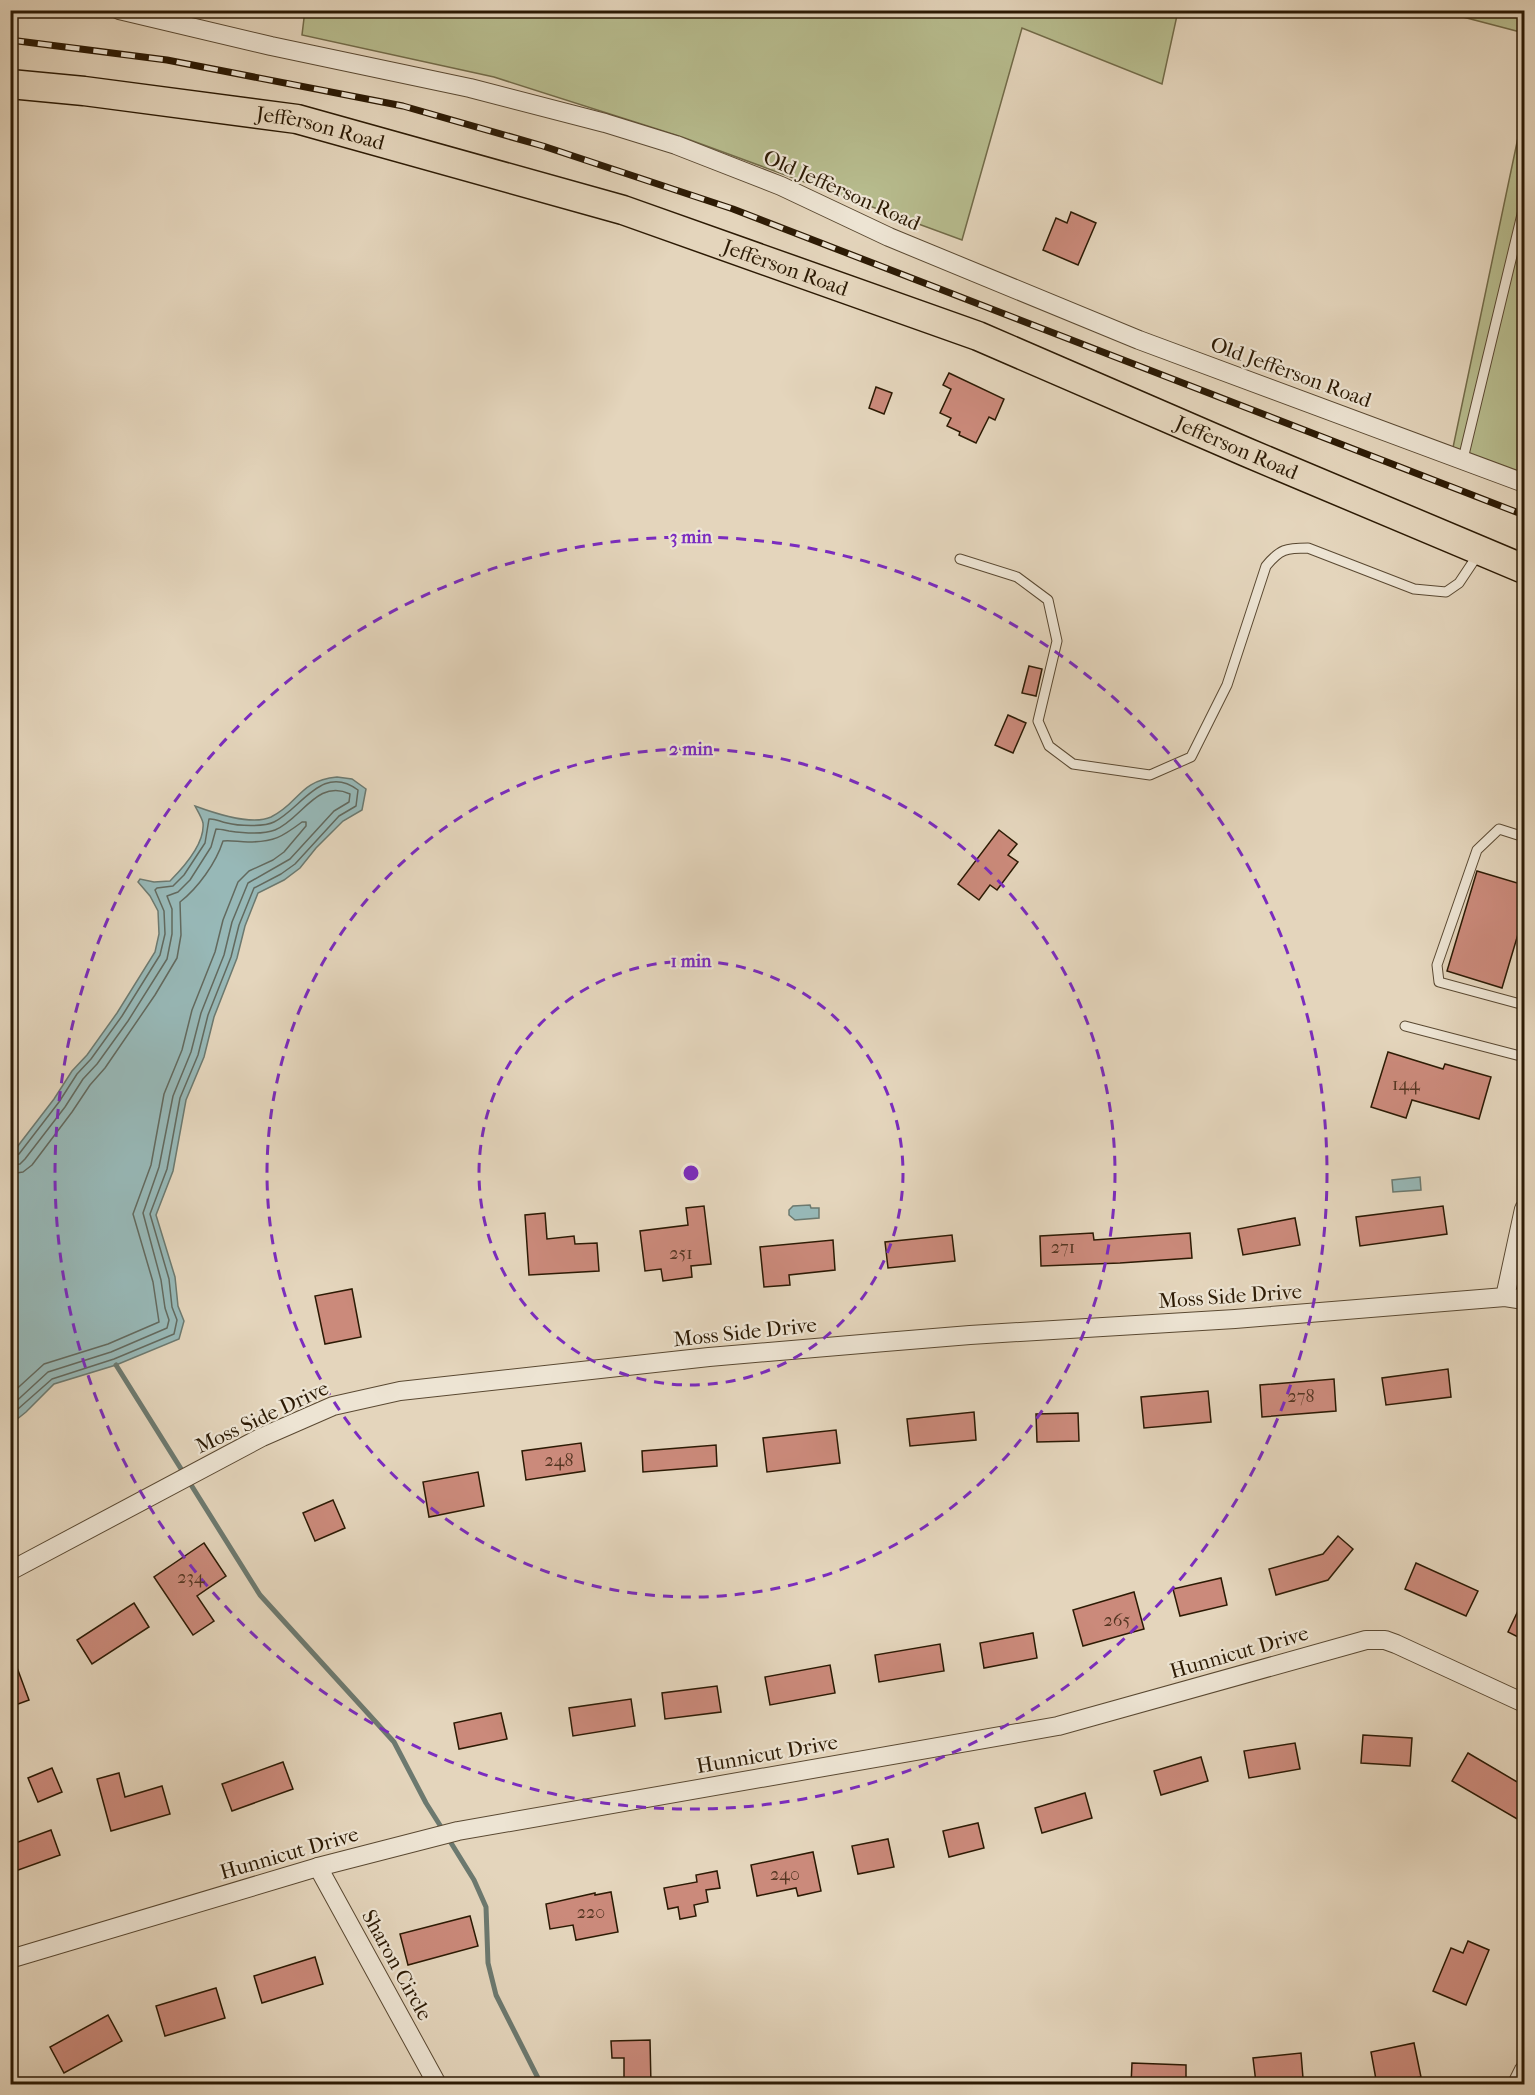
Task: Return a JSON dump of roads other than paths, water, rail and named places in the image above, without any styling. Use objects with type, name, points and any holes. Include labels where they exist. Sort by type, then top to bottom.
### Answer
[{"type":"highway","name":"Jefferson Road","points":[[10,84],[84,91],[297,119],[622,210],[978,336],[1524,569]]},
{"type":"street","name":"Old Jefferson Road","points":[[119,10],[271,46],[470,88],[605,123],[676,146],[781,186],[889,237],[1139,340],[1524,483]]},
{"type":"street","points":[[1505,1297],[1524,1209]]},
{"type":"street","name":"Moss Side Drive","points":[[10,1571],[262,1437],[333,1406],[377,1395],[709,1357],[885,1342],[1235,1319],[1505,1297],[1524,1300]]},
{"type":"street","name":"Hunnicut Drive","points":[[10,1959],[318,1867],[458,1831],[1058,1726],[1366,1640],[1385,1640],[1396,1644],[1524,1703]]},
{"type":"street","name":"Sharon Circle","points":[[318,1867],[437,2085]]},
{"type":"street","points":[[1517,2085],[1524,2070]]},
{"type":"lane","points":[[1463,459],[1524,206]]},
{"type":"lane","points":[[960,559],[1017,577],[1048,600],[1057,641],[1038,721],[1049,746],[1073,764],[1150,775],[1191,757],[1227,685],[1266,566],[1278,551],[1308,548],[1414,589],[1446,592],[1459,583],[1480,550]]},
{"type":"lane","points":[[1524,837],[1499,829],[1477,850],[1437,965],[1439,982],[1524,1005]]},
{"type":"lane","points":[[1405,1026],[1524,1057]]},
{"type":"water","points":[[337,777],[352,779],[366,789],[362,810],[343,821],[300,868],[284,880],[258,893],[245,926],[237,958],[214,1017],[204,1057],[186,1100],[173,1171],[156,1215],[175,1277],[178,1306],[184,1321],[179,1339],[116,1365],[54,1384],[11,1424],[11,1152],[54,1099],[72,1071],[87,1055],[117,1013],[155,952],[159,934],[158,911],[150,896],[138,882],[140,879],[154,882],[170,881],[187,862],[197,847],[203,831],[203,823],[195,806],[233,818],[263,819],[281,811],[314,783]]},
{"type":"water","points":[[1420,1177],[1421,1190],[1393,1192],[1392,1180]]},
{"type":"water","points":[[810,1205],[811,1208],[819,1208],[819,1218],[795,1220],[789,1215],[789,1210],[793,1206]]},
{"type":"waterway","points":[[116,1365],[260,1595],[394,1742],[443,1830]]},
{"type":"waterway","points":[[448,1838],[474,1880],[486,1907],[488,1963],[496,1995],[541,2084]]},
{"type":"railway","points":[[10,40],[167,60],[403,106],[543,146],[733,209],[1524,515]]}]
